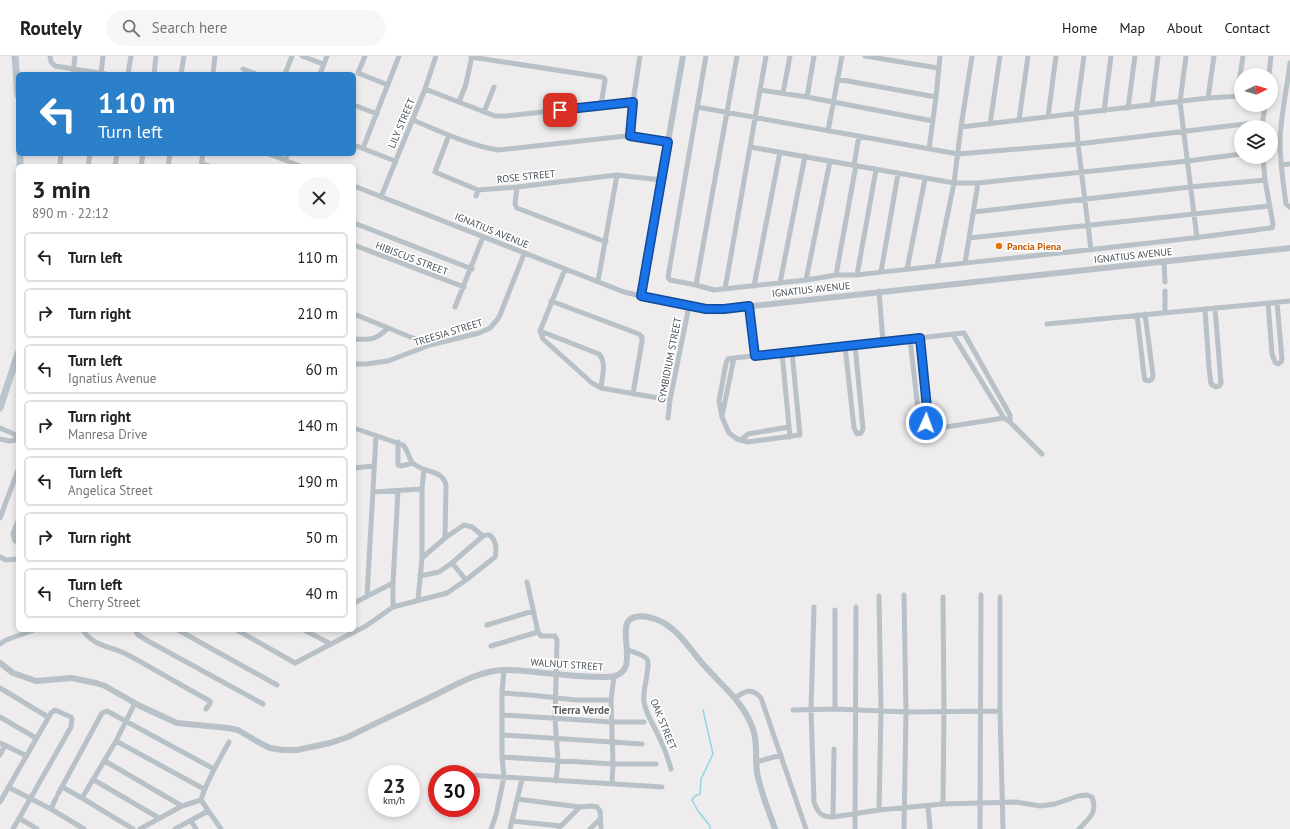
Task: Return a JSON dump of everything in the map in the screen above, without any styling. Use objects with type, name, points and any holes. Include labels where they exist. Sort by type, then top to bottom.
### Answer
[{"type":"main road","points":[[15,56],[16,72]]},
{"type":"main road","points":[[0,408],[16,359]]},
{"type":"street","points":[[50,56],[51,62],[54,65],[73,71],[75,56]]},
{"type":"street","points":[[102,72],[103,56]]},
{"type":"street","points":[[128,72],[130,56]]},
{"type":"street","points":[[154,72],[156,56]]},
{"type":"street","points":[[181,72],[184,56]]},
{"type":"street","points":[[213,72],[215,56]]},
{"type":"street","points":[[286,72],[292,56]]},
{"type":"street","points":[[302,56],[323,64]]},
{"type":"street","points":[[321,72],[327,56]]},
{"type":"street","points":[[365,56],[358,73],[388,86]]},
{"type":"street","points":[[363,148],[399,56]]},
{"type":"street","name":"LILY STREET","points":[[381,197],[395,161],[414,120],[426,89],[436,56]]},
{"type":"street","points":[[630,136],[633,102],[640,56]]},
{"type":"street","points":[[641,296],[683,56]]},
{"type":"street","points":[[706,56],[668,276],[670,280],[708,289],[725,289],[806,280],[836,275],[856,275],[1091,250],[1270,228],[1273,226],[1264,164]]},
{"type":"street","points":[[696,285],[737,56]]},
{"type":"street","points":[[725,289],[766,56]]},
{"type":"street","points":[[783,93],[790,56]]},
{"type":"street","points":[[807,97],[814,56]]},
{"type":"street","points":[[828,131],[842,56]]},
{"type":"street","points":[[865,56],[938,68]]},
{"type":"street","points":[[929,149],[940,56]]},
{"type":"street","points":[[937,266],[954,184],[972,56]]},
{"type":"street","points":[[990,124],[1000,56]]},
{"type":"street","points":[[1019,120],[1028,56]]},
{"type":"street","points":[[1048,117],[1056,56]]},
{"type":"street","points":[[1084,56],[1076,115],[1084,200],[1091,250]]},
{"type":"street","points":[[1104,111],[1111,56]]},
{"type":"street","points":[[1128,108],[1135,56]]},
{"type":"street","points":[[1152,105],[1158,56]]},
{"type":"street","points":[[1186,56],[1180,102],[1197,238]]},
{"type":"street","points":[[1208,98],[1214,56]]},
{"type":"street","points":[[1242,68],[1243,56]]},
{"type":"street","points":[[1269,68],[1271,56]]},
{"type":"street","points":[[459,102],[466,84],[472,57],[604,78],[601,105]]},
{"type":"street","points":[[1290,63],[1280,139],[1281,165],[1286,204],[1290,207]]},
{"type":"street","points":[[243,69],[251,72]]},
{"type":"street","points":[[837,79],[936,97]]},
{"type":"street","points":[[484,112],[494,87]]},
{"type":"street","points":[[426,89],[495,116],[633,102]]},
{"type":"street","points":[[760,90],[807,97],[933,121]]},
{"type":"street","points":[[961,127],[1076,115],[1208,98],[1234,96]]},
{"type":"street","points":[[356,106],[377,114]]},
{"type":"street","points":[[697,107],[958,154],[1078,144],[1184,131],[1234,127]]},
{"type":"street","points":[[414,120],[449,135],[490,149],[498,150],[630,136],[668,142]]},
{"type":"street","name":"ROSE STREET","points":[[449,135],[435,172],[478,190],[617,175],[661,180]]},
{"type":"street","points":[[836,275],[859,136]]},
{"type":"street","points":[[356,146],[395,161]]},
{"type":"street","points":[[750,147],[954,184],[978,183],[1234,155]]},
{"type":"street","points":[[754,286],[780,152]]},
{"type":"street","points":[[274,156],[295,164]]},
{"type":"street","points":[[285,160],[287,156]]},
{"type":"street","points":[[780,283],[805,156]]},
{"type":"street","points":[[806,280],[830,161]]},
{"type":"street","points":[[1281,165],[1290,164]]},
{"type":"street","points":[[856,275],[876,170]]},
{"type":"street","points":[[881,272],[898,174]]},
{"type":"street","points":[[598,282],[617,175]]},
{"type":"street","points":[[907,269],[925,179]]},
{"type":"street","points":[[974,212],[1190,187],[1265,180]]},
{"type":"street","points":[[965,263],[978,183]]},
{"type":"street","points":[[518,186],[515,204],[517,208],[606,242]]},
{"type":"street","name":"IGNATIUS AVENUE","points":[[356,187],[624,292],[689,306],[714,309],[1290,248]]},
{"type":"street","points":[[476,196],[478,190]]},
{"type":"street","points":[[969,238],[1269,206]]},
{"type":"street","points":[[356,224],[472,268]]},
{"type":"street","points":[[455,307],[472,268],[483,237]]},
{"type":"street","name":"HIBISCUS STREET","points":[[356,246],[464,287]]},
{"type":"street","name":"TREESIA STREET","points":[[356,364],[388,361],[430,345],[479,333],[490,328],[500,315],[524,254]]},
{"type":"street","points":[[1164,262],[1165,282]]},
{"type":"street","points":[[565,269],[540,331],[543,338],[592,383],[601,388],[670,400]]},
{"type":"street","points":[[879,291],[883,342]]},
{"type":"street","points":[[1165,292],[1165,313]]},
{"type":"street","points":[[551,301],[640,334],[642,341],[633,394]]},
{"type":"street","points":[[1047,324],[1290,301]]},
{"type":"street","points":[[1268,303],[1272,354],[1275,362],[1278,364],[1282,359],[1277,302]]},
{"type":"street","name":"CYMBIDIUM STREET","points":[[668,418],[670,400],[689,306]]},
{"type":"street","points":[[749,306],[755,356]]},
{"type":"street","points":[[1205,309],[1211,384],[1216,387],[1221,383],[1215,308]]},
{"type":"street","points":[[1137,315],[1144,375],[1146,380],[1149,381],[1152,380],[1153,375],[1145,314]]},
{"type":"street","points":[[356,315],[430,345]]},
{"type":"street","points":[[356,339],[377,338],[388,328]]},
{"type":"street","points":[[540,331],[599,354],[602,357],[604,364],[601,388]]},
{"type":"street","points":[[792,352],[800,435],[748,442],[737,439],[729,433],[722,417],[719,401],[728,359],[910,339],[965,334],[1010,415],[1010,422]]},
{"type":"street","points":[[953,335],[1004,418],[1010,422],[1042,454]]},
{"type":"street","points":[[920,338],[927,408],[926,423]]},
{"type":"street","points":[[910,339],[918,410],[926,423],[933,429],[1004,418]]},
{"type":"street","points":[[845,346],[854,428],[857,434],[861,433],[863,429],[855,345]]},
{"type":"street","points":[[782,353],[790,437]]},
{"type":"street","points":[[741,440],[748,434],[789,427]]},
{"type":"street","points":[[0,428],[14,434],[16,437]]},
{"type":"street","points":[[356,429],[398,442],[405,446],[412,463],[442,476],[445,479],[445,538]]},
{"type":"street","points":[[367,596],[376,436]]},
{"type":"street","points":[[0,438],[9,441],[16,440]]},
{"type":"street","points":[[398,442],[398,465],[401,466],[412,463]]},
{"type":"street","points":[[356,468],[374,466]]},
{"type":"street","points":[[418,600],[422,558],[422,489],[424,469]]},
{"type":"street","points":[[0,518],[16,475]]},
{"type":"street","points":[[373,492],[422,489]]},
{"type":"street","points":[[393,607],[398,491]]},
{"type":"street","points":[[422,558],[445,538],[464,525],[472,527],[483,536]]},
{"type":"street","points":[[16,527],[13,537],[16,541]]},
{"type":"street","points":[[356,631],[393,607],[447,593],[495,557],[496,552],[493,538],[488,534],[483,536],[452,563],[439,572],[420,576]]},
{"type":"street","points":[[0,557],[6,560],[16,559]]},
{"type":"street","points":[[452,563],[466,580]]},
{"type":"street","points":[[527,582],[538,632],[541,636],[555,636],[558,644],[556,697],[556,739],[558,761],[556,781]]},
{"type":"street","points":[[356,602],[393,583]]},
{"type":"street","points":[[904,595],[906,712],[904,829]]},
{"type":"street","points":[[980,829],[981,595]]},
{"type":"street","points":[[879,596],[881,711],[879,810]]},
{"type":"street","points":[[942,596],[944,711],[943,804]]},
{"type":"street","points":[[1000,597],[1000,711],[1003,829]]},
{"type":"street","points":[[814,607],[811,709],[814,802],[819,813],[826,817],[833,817],[879,810],[943,804],[1002,802],[1016,802],[1040,806],[1055,804],[1078,796],[1087,795],[1092,797],[1095,809],[1092,816],[1079,829]]},
{"type":"street","points":[[855,829],[856,607]]},
{"type":"street","points":[[835,610],[835,709]]},
{"type":"street","points":[[487,625],[533,611]]},
{"type":"street","name":"WALNUT STREET","points":[[7,670],[36,681],[72,678],[96,682],[177,723],[238,730],[247,737],[270,748],[297,750],[330,743],[348,737],[460,683],[487,672],[504,670],[557,675],[618,675],[626,664],[628,650],[626,640],[626,624],[630,618],[637,616],[648,617],[662,622],[677,634],[735,698]]},
{"type":"street","points":[[0,644],[6,640],[28,632]]},
{"type":"street","points":[[84,632],[98,643],[127,654],[210,701],[206,709]]},
{"type":"street","points":[[136,632],[138,635],[148,641],[263,704]]},
{"type":"street","points":[[182,632],[277,685]]},
{"type":"street","points":[[241,632],[295,662],[354,632]]},
{"type":"street","points":[[309,632],[331,644]]},
{"type":"street","points":[[491,646],[538,632]]},
{"type":"street","name":"OAK STREET","points":[[628,650],[643,656],[648,660],[644,688],[644,703],[659,735],[671,769]]},
{"type":"street","points":[[0,663],[7,670]]},
{"type":"street","points":[[0,670],[7,670]]},
{"type":"street","points":[[491,829],[496,815],[504,778],[502,757],[502,693],[504,670]]},
{"type":"street","points":[[612,784],[613,764],[611,700],[614,676]]},
{"type":"street","points":[[0,688],[48,717]]},
{"type":"street","points":[[775,829],[759,780],[756,762],[757,746],[754,730],[744,709],[735,698],[743,692],[751,691],[757,693],[761,698],[806,829]]},
{"type":"street","points":[[502,693],[576,700],[611,700]]},
{"type":"street","points":[[82,798],[105,761],[135,703]]},
{"type":"street","points":[[793,710],[835,709],[906,712],[1000,711]]},
{"type":"street","points":[[0,802],[52,712],[55,710],[71,717],[71,727],[12,829]]},
{"type":"street","points":[[51,809],[102,714],[107,711],[214,769]]},
{"type":"street","points":[[503,715],[612,722],[644,722]]},
{"type":"street","points":[[0,717],[36,738]]},
{"type":"street","points":[[503,735],[642,744]]},
{"type":"street","points":[[116,741],[204,789]]},
{"type":"street","points":[[221,829],[201,800],[204,789],[229,742]]},
{"type":"street","points":[[0,743],[27,756]]},
{"type":"street","points":[[0,755],[6,745]]},
{"type":"street","points":[[833,817],[834,749]]},
{"type":"street","points":[[756,762],[781,755]]},
{"type":"street","points":[[502,757],[613,764],[656,764]]},
{"type":"street","points":[[105,761],[182,806]]},
{"type":"street","points":[[480,776],[662,788]]},
{"type":"street","points":[[510,829],[522,779]]},
{"type":"street","points":[[94,780],[159,818]]},
{"type":"street","points":[[8,787],[51,809],[84,829]]},
{"type":"street","points":[[62,788],[82,798],[133,829]]},
{"type":"street","points":[[517,799],[580,807],[597,807],[600,812],[601,829]]},
{"type":"street","points":[[140,829],[182,806],[201,800]]},
{"type":"street","points":[[928,806],[930,829]]},
{"type":"street","points":[[512,821],[560,828],[580,807]]},
{"type":"street","points":[[176,829],[208,811]]},
{"type":"street","points":[[19,818],[37,829]]},
{"type":"street","points":[[590,829],[600,819]]},
{"type":"street","points":[[191,821],[196,829]]},
{"type":"waterway","points":[[703,710],[713,754],[701,779],[700,794],[695,796],[692,800],[698,811],[710,826],[710,829]]},
{"type":"place","name":"Pancia Piena","points":[[999,246]]},
{"type":"district","name":"Tierra Verde","points":[[581,710]]},
{"type":"route","points":[[560,110],[633,102],[630,136],[668,142],[641,296],[706,309],[724,309],[749,306],[755,356],[920,338],[927,408],[926,423]]}]
